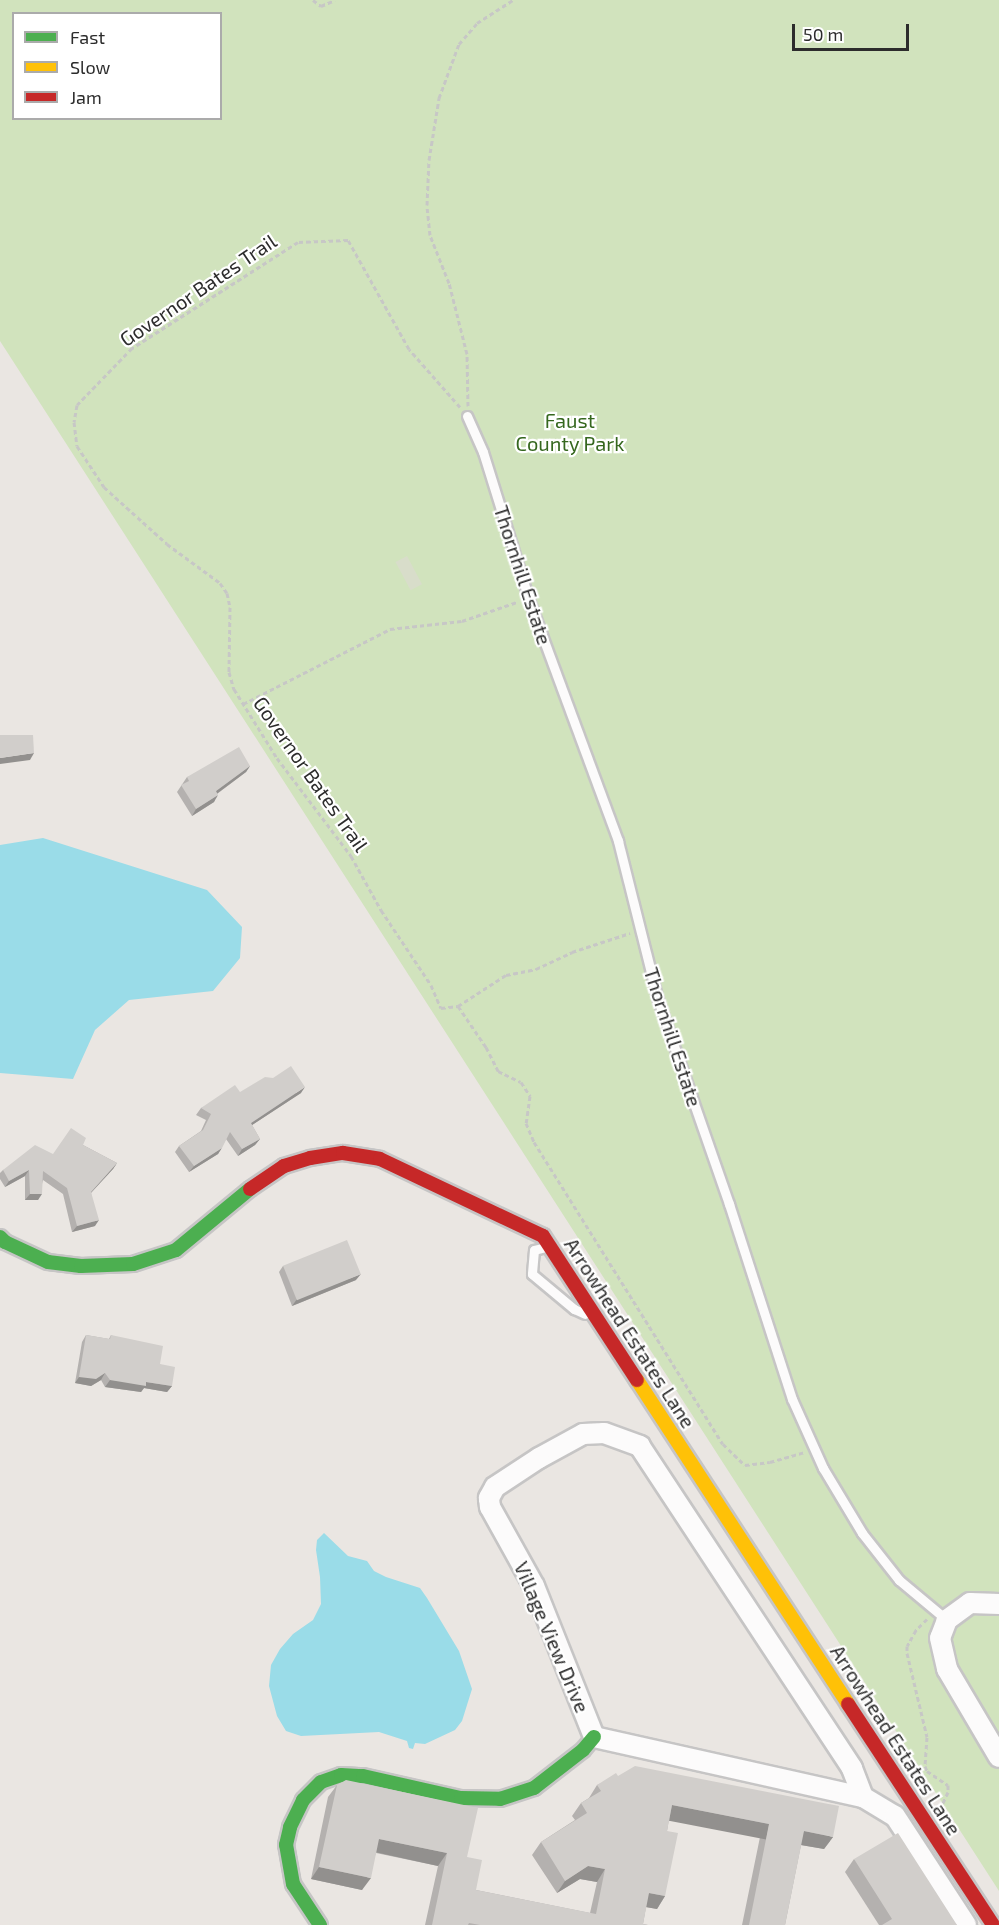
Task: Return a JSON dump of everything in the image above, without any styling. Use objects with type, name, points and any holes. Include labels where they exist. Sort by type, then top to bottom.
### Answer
[{"type":"street","name":"Arrowhead Estates Lane","points":[[0,1237],[5,1242],[48,1262],[81,1266],[133,1264],[176,1250],[249,1190],[284,1166],[310,1158],[343,1153],[380,1159],[543,1236],[993,1925]]},
{"type":"street","name":"Village View Drive","points":[[863,1797],[852,1768],[640,1446],[604,1432],[584,1434],[539,1458],[495,1487],[489,1498],[494,1517],[534,1586],[594,1737],[863,1797],[895,1816],[966,1925]]},
{"type":"street","points":[[999,1604],[970,1603],[937,1620],[947,1669],[999,1757]]},
{"type":"street","points":[[320,1925],[293,1884],[288,1867],[286,1845],[290,1827],[303,1800],[321,1782],[341,1775],[363,1776],[461,1798],[500,1799],[534,1788],[583,1750],[594,1737]]},
{"type":"lane","name":"Thornhill Estate","points":[[467,416],[483,452],[528,598],[618,841],[658,1000],[729,1204],[792,1399],[815,1449],[862,1533],[899,1580],[937,1620]]},
{"type":"lane","points":[[550,1247],[542,1246],[534,1250],[532,1274],[574,1309],[600,1322]]},
{"type":"lane","points":[[895,1816],[915,1805]]},
{"type":"path","points":[[313,0],[321,6],[335,0]]},
{"type":"path","points":[[467,416],[470,396],[467,354],[449,283],[430,235],[427,205],[429,160],[440,98],[459,44],[477,23],[513,0]]},
{"type":"path","name":"Governor Bates Trail","points":[[458,1006],[441,1008],[431,985],[381,910],[351,856],[277,758],[243,704],[228,672],[230,607],[227,593],[220,584],[167,544],[104,487],[76,446],[74,422],[76,405],[132,348],[298,242],[348,240],[410,349],[467,416]]},
{"type":"path","points":[[243,704],[390,629],[462,621],[528,598]]},
{"type":"path","points":[[640,929],[572,952],[536,969],[506,975],[458,1006],[486,1047],[498,1071],[521,1082],[530,1096],[526,1123],[534,1142],[723,1444],[745,1465],[770,1462],[815,1449]]},
{"type":"path","points":[[937,1620],[916,1630],[907,1646],[907,1653],[927,1737],[925,1766],[927,1771],[948,1785],[945,1802],[939,1810]]},
{"type":"green space","name":"Faust County Park","points":[[0,0],[999,0],[999,1891],[0,341]]},
{"type":"green space","points":[[407,556],[422,584],[411,590],[396,562]]},
{"type":"water","points":[[43,838],[207,890],[242,927],[240,958],[213,991],[129,1000],[95,1030],[73,1079],[0,1073],[0,845]]},
{"type":"water","points":[[324,1533],[348,1556],[367,1561],[374,1571],[386,1577],[420,1588],[427,1598],[459,1651],[472,1689],[462,1721],[455,1730],[425,1744],[415,1743],[413,1749],[409,1748],[407,1741],[379,1732],[301,1736],[286,1731],[277,1716],[269,1686],[271,1665],[280,1649],[293,1634],[313,1620],[321,1604],[316,1550],[317,1540]]},
{"type":"building","points":[[0,735],[33,735],[34,753],[0,758]]},
{"type":"building","points":[[239,747],[250,766],[216,791],[218,795],[196,809],[181,785],[189,781],[187,777]]},
{"type":"building","points":[[291,1066],[305,1087],[251,1123],[260,1139],[242,1149],[230,1132],[222,1148],[194,1166],[179,1146],[203,1130],[211,1114],[201,1108],[235,1085],[240,1092],[265,1077],[273,1078]]},
{"type":"building","points":[[71,1128],[86,1138],[83,1145],[117,1163],[91,1192],[99,1220],[77,1226],[67,1188],[43,1171],[42,1194],[30,1194],[29,1170],[9,1181],[3,1170],[35,1145],[53,1154]]},
{"type":"building","points":[[347,1240],[361,1274],[297,1300],[283,1266]]},
{"type":"building","points":[[86,1335],[110,1339],[111,1335],[163,1346],[160,1364],[175,1367],[172,1386],[146,1382],[146,1386],[110,1380],[105,1373],[96,1379],[79,1377]]},
{"type":"building","points":[[635,1766],[839,1806],[833,1837],[804,1831],[785,1925],[749,1925],[769,1824],[672,1805],[667,1831],[678,1833],[665,1896],[649,1893],[643,1924],[648,1925],[480,1925],[469,1923],[468,1925],[432,1925],[447,1853],[379,1839],[371,1878],[319,1867],[337,1785],[346,1780],[478,1808],[467,1857],[482,1860],[476,1890],[596,1914],[605,1869],[588,1866],[565,1881],[541,1842],[587,1813],[581,1803],[601,1791],[597,1785],[616,1773],[618,1776]]},
{"type":"building","points":[[898,1833],[957,1925],[882,1925],[892,1919],[854,1859]]},
{"type":"traffic: fast","points":[[0,1237],[5,1242],[48,1262],[81,1266],[133,1264],[176,1250],[250,1189]]},
{"type":"traffic: fast","points":[[320,1925],[293,1884],[286,1845],[290,1827],[303,1800],[321,1782],[341,1775],[363,1776],[461,1798],[500,1799],[534,1788],[583,1750],[594,1737]]},
{"type":"traffic: slow","points":[[637,1380],[848,1704]]},
{"type":"traffic: jam","points":[[250,1189],[284,1166],[310,1158],[343,1153],[380,1159],[543,1236],[637,1380]]},
{"type":"traffic: jam","points":[[848,1704],[993,1925]]}]
